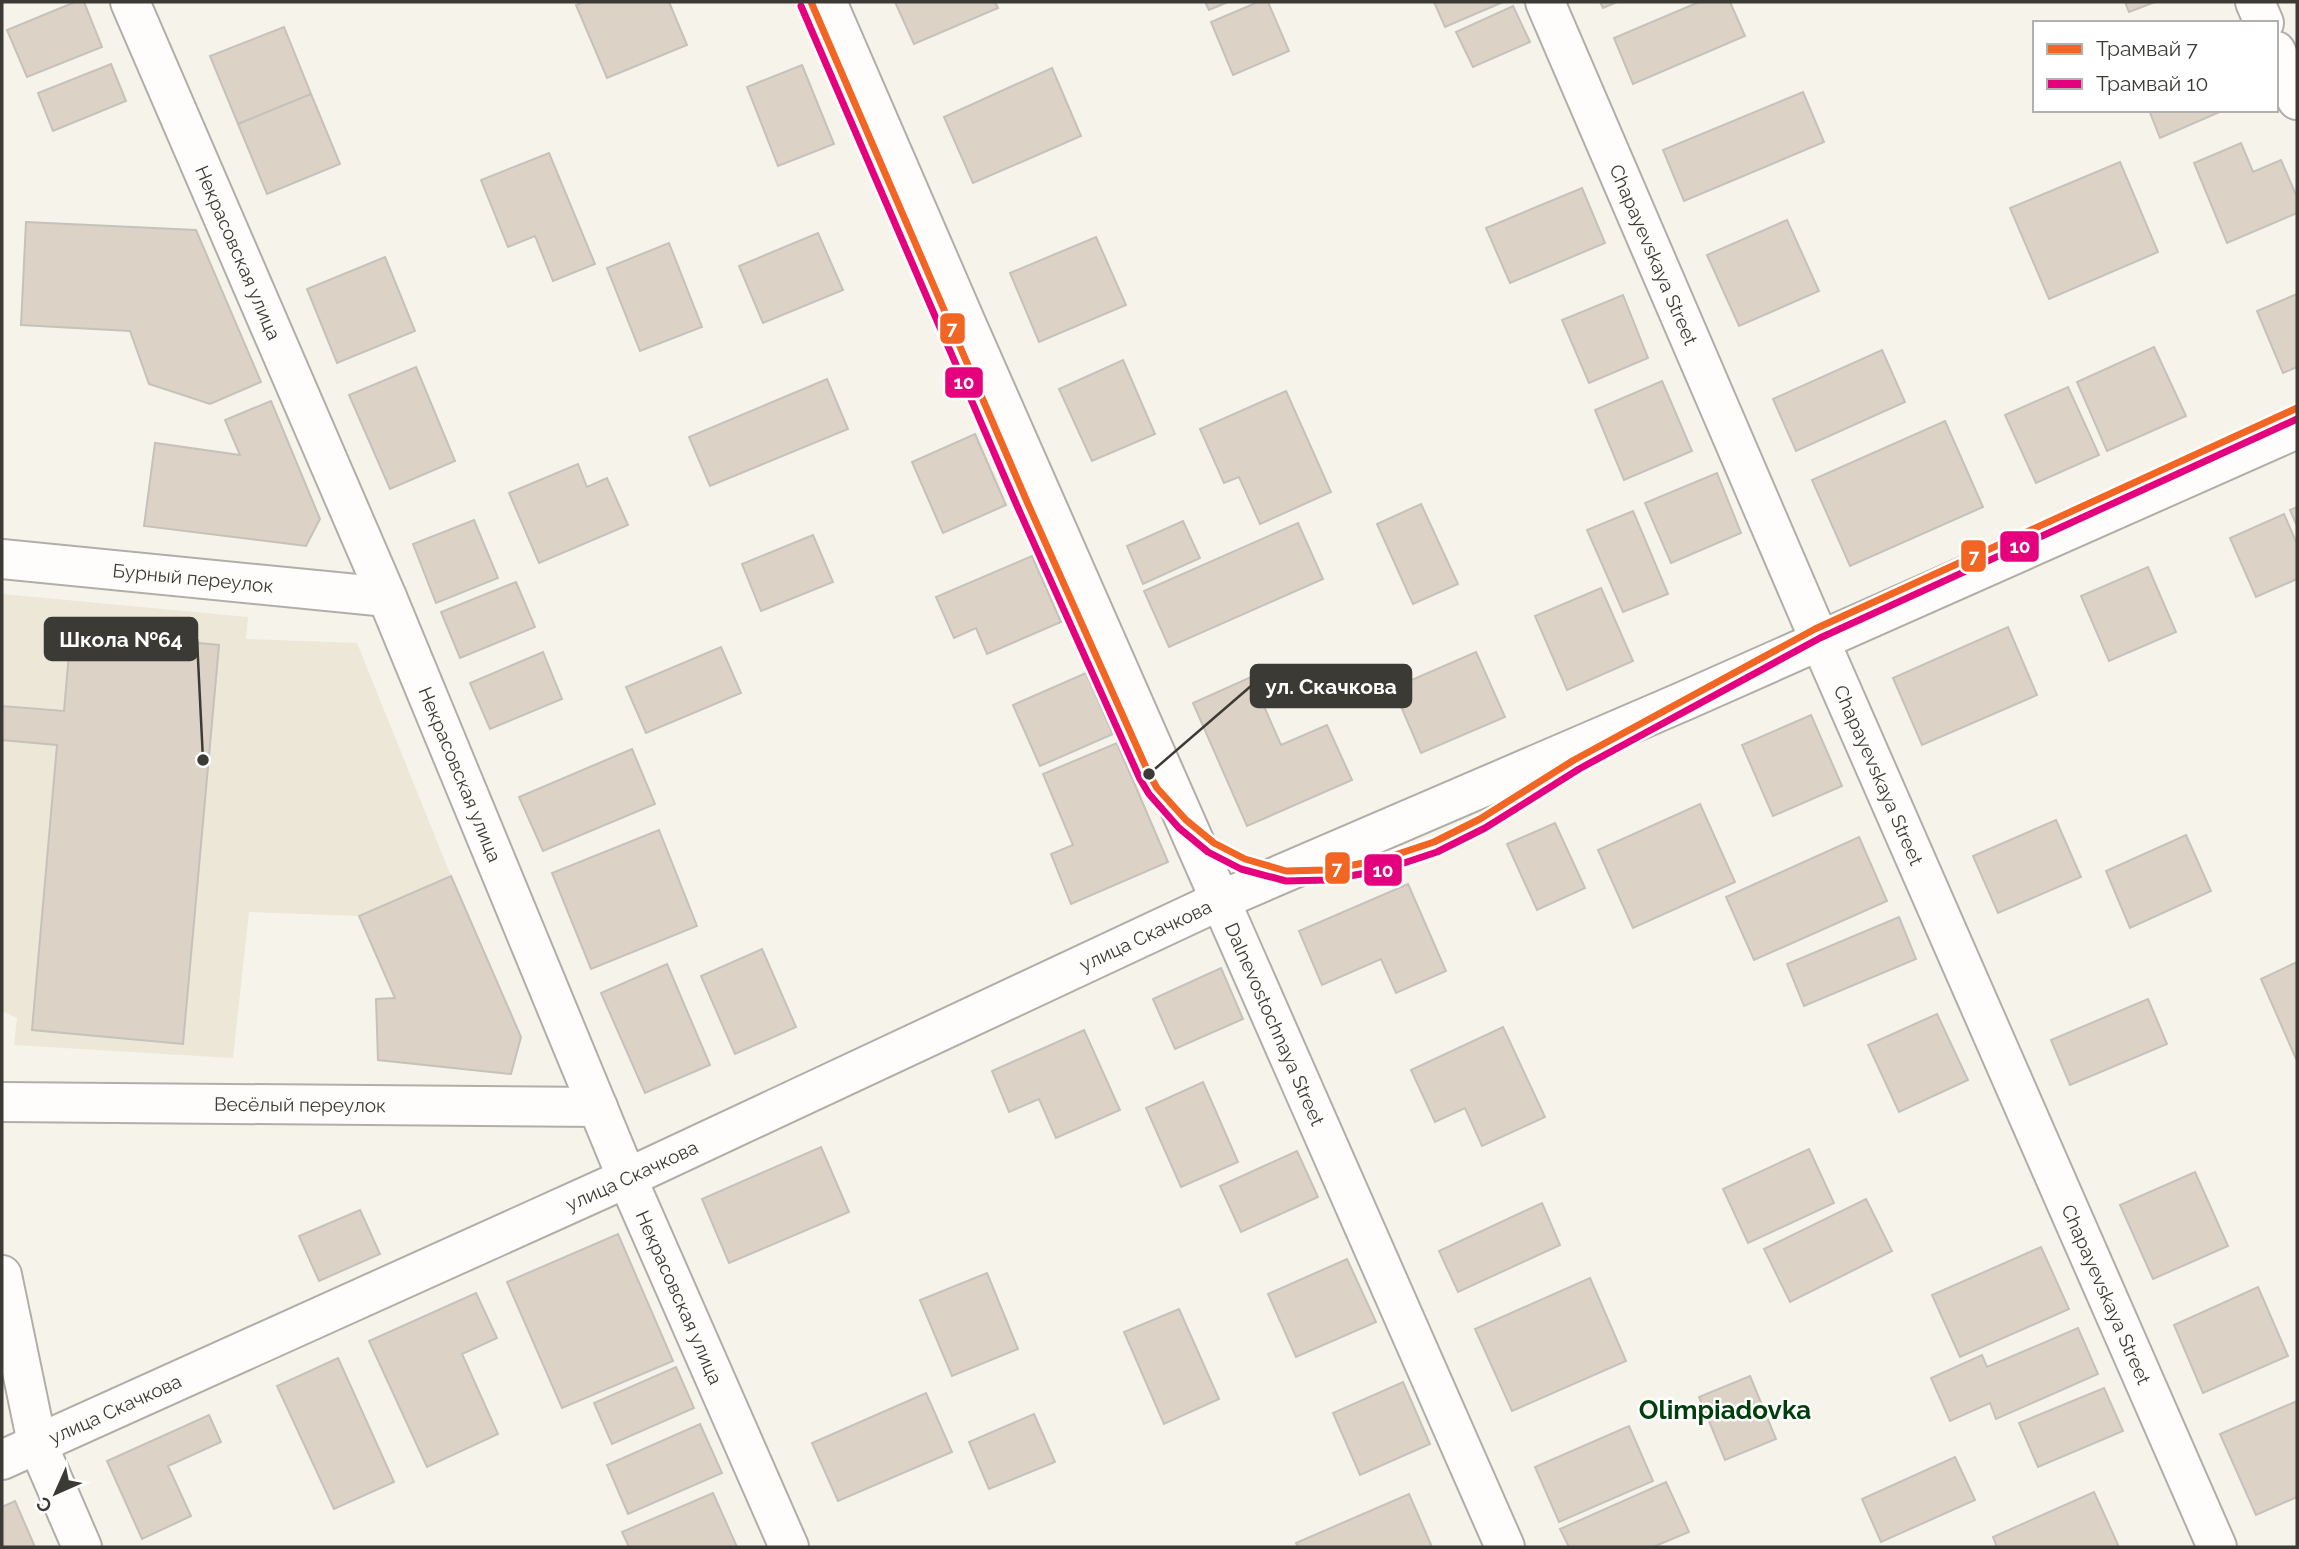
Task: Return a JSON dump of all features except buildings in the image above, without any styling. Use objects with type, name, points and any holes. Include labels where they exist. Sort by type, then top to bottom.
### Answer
[{"type":"street","name":"Некрасовская улица","points":[[130,2],[387,597],[627,1178],[789,1547]]},
{"type":"street","name":"Dalnevostochnaya Street","points":[[827,2],[1505,1547]]},
{"type":"street","name":"Chapayevskaya Street","points":[[1545,2],[1820,641],[2217,1547]]},
{"type":"street","points":[[2255,2],[2263,21]]},
{"type":"street","points":[[2278,56],[2297,100]]},
{"type":"street","name":"улица Скачкова","points":[[2,1460],[627,1178],[1221,900],[1820,641],[2297,429]]},
{"type":"street","name":"Бурный переулок","points":[[2,559],[387,597]]},
{"type":"street","name":"Весёлый переулок","points":[[2,1102],[598,1107]]},
{"type":"street","points":[[2,1275],[37,1443],[82,1547]]},
{"type":"shaded area","points":[[2,594],[248,617],[246,639],[357,643],[451,876],[359,916],[249,912],[233,1058],[14,1045],[17,1018],[2,1011]]},
{"type":"tram line","name":"7","points":[[811,2],[1028,504],[1149,774],[1157,788],[1186,820],[1214,843],[1245,859],[1286,871],[1326,870],[1380,860],[1434,842],[1480,819],[1574,760],[1815,629],[2297,408]]},
{"type":"tram line","name":"10","points":[[801,6],[1018,508],[1140,779],[1149,794],[1179,828],[1208,852],[1241,869],[1286,881],[1327,880],[1383,870],[1437,852],[1485,828],[1579,769],[1820,638],[2297,419]]},
{"type":"place","name":"Школа №64","points":[[203,760]]},
{"type":"place","name":"ул. Скачкова","points":[[1149,774]]},
{"type":"district","name":"Olimpiadovka","points":[[1725,1410]]}]
